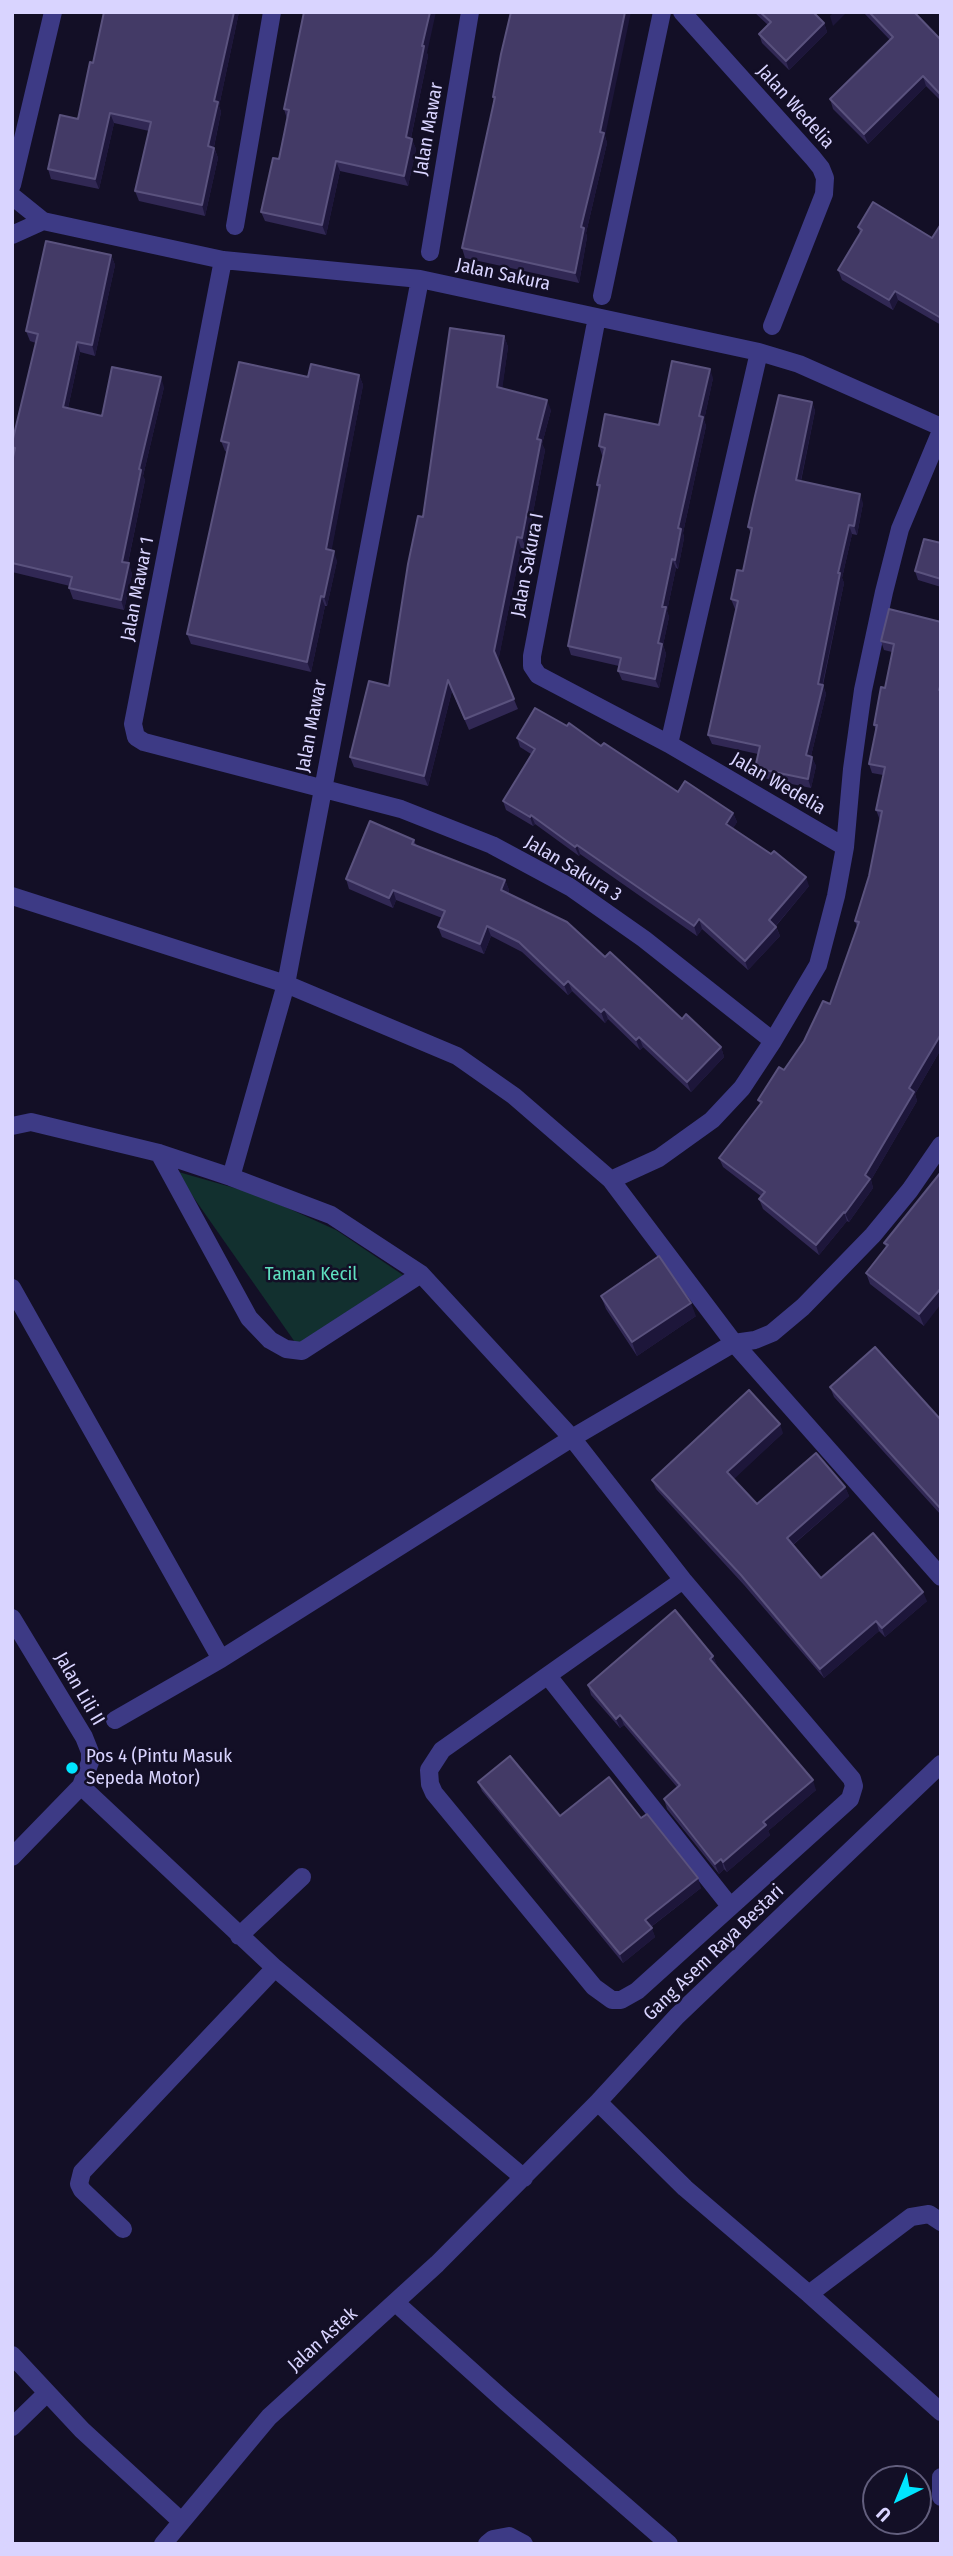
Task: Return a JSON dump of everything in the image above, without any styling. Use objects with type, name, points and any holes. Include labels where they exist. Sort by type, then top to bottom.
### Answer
[{"type":"street","points":[[12,185],[53,12]]},
{"type":"street","points":[[235,226],[272,12]]},
{"type":"street","name":"Jalan Mawar","points":[[430,252],[470,12]]},
{"type":"street","points":[[601,296],[662,12]]},
{"type":"street","name":"Jalan Wedelia","points":[[682,12],[813,158],[825,178],[824,194],[772,326]]},
{"type":"street","name":"Jalan Sakura","points":[[12,196],[43,222],[223,260],[420,279],[759,352],[799,364],[941,429]]},
{"type":"street","points":[[12,235],[43,222]]},
{"type":"street","name":"Jalan Mawar 1","points":[[223,260],[133,731],[136,737],[144,742],[322,787]]},
{"type":"street","name":"Jalan Mawar","points":[[231,1177],[286,984],[420,279]]},
{"type":"street","name":"Jalan Sakura I","points":[[597,317],[532,666],[538,675],[669,744]]},
{"type":"street","points":[[669,744],[759,352]]},
{"type":"street","points":[[611,1180],[659,1158],[712,1120],[742,1088],[818,965],[836,896],[845,847],[863,690],[884,592],[900,529],[941,429]]},
{"type":"street","name":"Jalan Wedelia","points":[[669,744],[845,847]]},
{"type":"street","name":"Jalan Sakura 3","points":[[322,787],[401,809],[479,840],[570,887],[644,939],[773,1041]]},
{"type":"street","points":[[12,896],[286,984],[457,1056],[514,1096],[611,1180],[734,1343],[941,1577]]},
{"type":"street","points":[[12,1126],[31,1122],[159,1153],[231,1177],[331,1215],[422,1274],[572,1438],[683,1580],[847,1772],[854,1786],[850,1799],[636,1991],[621,2000],[612,2000],[594,1987],[434,1793],[429,1770],[442,1750],[683,1580]]},
{"type":"street","points":[[115,1720],[221,1659],[572,1438],[734,1343],[755,1340],[772,1333],[803,1307],[873,1235],[910,1190],[941,1145]]},
{"type":"street","points":[[159,1153],[249,1318],[270,1340],[286,1349],[302,1351],[422,1274]]},
{"type":"street","points":[[12,1288],[221,1659]]},
{"type":"street","name":"Jalan Lili II","points":[[12,1618],[84,1737],[90,1752],[90,1762],[81,1786]]},
{"type":"street","points":[[548,1676],[730,1906]]},
{"type":"street","name":"Gang Asem Raya Bestari","points":[[524,2178],[677,2016],[941,1764]]},
{"type":"street","points":[[12,1857],[81,1786],[275,1968],[524,2178]]},
{"type":"street","points":[[239,1936],[302,1877]]},
{"type":"street","points":[[123,2230],[82,2190],[79,2177],[275,1968]]},
{"type":"street","points":[[598,2102],[685,2188],[810,2294],[941,2412]]},
{"type":"street","name":"Jalan Astek","points":[[163,2544],[269,2417],[396,2303],[524,2178]]},
{"type":"street","points":[[810,2294],[911,2217],[929,2214],[941,2222]]},
{"type":"street","points":[[396,2303],[669,2544]]},
{"type":"street","points":[[12,2355],[82,2430],[181,2521]]},
{"type":"street","points":[[12,2427],[47,2393]]},
{"type":"street","points":[[941,2477],[941,2497]]},
{"type":"street","points":[[487,2544],[493,2539],[509,2536],[524,2544]]},
{"type":"green space","name":"Taman Kecil","points":[[175,1171],[259,1195],[336,1230],[403,1275],[297,1345]]},
{"type":"building","points":[[104,12],[234,12],[214,101],[218,102],[208,146],[214,148],[202,205],[135,191],[151,122],[110,113],[95,179],[48,169],[60,115],[78,119]]},
{"type":"building","points":[[304,12],[430,12],[406,137],[412,139],[404,176],[336,161],[322,225],[261,212],[273,158],[279,159],[289,110],[284,109]]},
{"type":"building","points":[[511,12],[625,12],[600,132],[604,133],[581,227],[584,228],[575,273],[462,248]]},
{"type":"building","points":[[760,12],[813,12],[824,23],[786,61],[759,34],[771,22]]},
{"type":"building","points":[[869,12],[914,12],[941,40],[941,95],[923,76],[864,134],[830,99],[893,37]]},
{"type":"building","points":[[873,202],[932,238],[941,224],[941,318],[895,291],[889,300],[838,270],[862,230],[858,227]]},
{"type":"building","points":[[46,241],[111,255],[92,345],[77,342],[63,407],[102,416],[112,367],[161,377],[139,469],[141,470],[122,562],[129,563],[121,600],[69,588],[72,577],[12,563],[12,462],[15,448],[12,443],[38,334],[26,331]]},
{"type":"building","points":[[450,328],[504,336],[497,387],[547,400],[537,439],[541,440],[522,538],[517,537],[494,651],[514,699],[465,719],[448,680],[424,776],[350,757],[369,681],[389,686],[408,564],[418,516],[423,517]]},
{"type":"building","points":[[672,361],[710,369],[699,416],[703,417],[678,528],[681,529],[675,560],[672,559],[662,607],[666,607],[658,643],[662,644],[655,679],[618,671],[621,658],[568,646],[600,485],[597,485],[605,448],[599,446],[605,414],[659,425]]},
{"type":"building","points":[[239,362],[308,377],[311,364],[359,375],[326,549],[334,551],[307,662],[187,634],[229,443],[221,441]]},
{"type":"building","points":[[779,395],[812,402],[796,480],[860,494],[854,526],[849,525],[838,573],[818,684],[823,685],[806,755],[812,757],[808,779],[755,768],[760,746],[708,735],[738,601],[731,599],[737,570],[743,571],[752,528],[748,527]]},
{"type":"building","points":[[924,539],[941,543],[941,579],[915,571]]},
{"type":"building","points":[[889,609],[941,622],[941,1034],[909,1088],[914,1092],[865,1175],[870,1179],[845,1213],[816,1245],[759,1199],[765,1192],[719,1158],[762,1102],[758,1100],[779,1067],[784,1070],[804,1041],[823,1001],[830,1004],[859,922],[855,921],[869,876],[882,811],[876,810],[885,767],[869,764],[881,687],[885,688],[894,644],[881,641]]},
{"type":"building","points":[[535,708],[567,726],[569,723],[601,746],[604,743],[678,792],[685,781],[733,813],[726,824],[771,854],[774,851],[806,877],[769,920],[776,927],[745,961],[699,919],[694,926],[577,845],[575,847],[531,815],[530,817],[503,801],[535,749],[517,738]]},
{"type":"building","points":[[370,821],[414,840],[412,844],[505,880],[501,890],[567,922],[605,957],[610,952],[682,1019],[686,1014],[721,1047],[687,1082],[639,1037],[636,1040],[604,1009],[601,1012],[568,981],[564,985],[519,942],[487,926],[480,944],[438,927],[445,911],[393,890],[389,898],[346,879]]},
{"type":"building","points":[[941,1172],[941,1288],[919,1314],[866,1273],[888,1245],[884,1243]]},
{"type":"building","points":[[659,1256],[691,1303],[632,1342],[601,1296]]},
{"type":"building","points":[[875,1347],[941,1420],[941,1509],[830,1387]]},
{"type":"building","points":[[749,1390],[780,1424],[727,1472],[757,1504],[816,1453],[845,1487],[787,1538],[821,1578],[873,1533],[923,1592],[882,1628],[876,1621],[820,1669],[741,1575],[652,1480]]},
{"type":"building","points":[[675,1610],[713,1656],[710,1659],[813,1780],[763,1822],[766,1825],[723,1862],[721,1859],[715,1864],[664,1799],[680,1785],[620,1715],[616,1719],[588,1685]]},
{"type":"building","points":[[510,1756],[560,1816],[609,1777],[641,1818],[647,1814],[698,1878],[645,1920],[652,1928],[620,1954],[478,1782]]},
{"type":"place","name":"Pos 4 (Pintu Masuk Sepeda Motor)","points":[[72,1768]]}]
